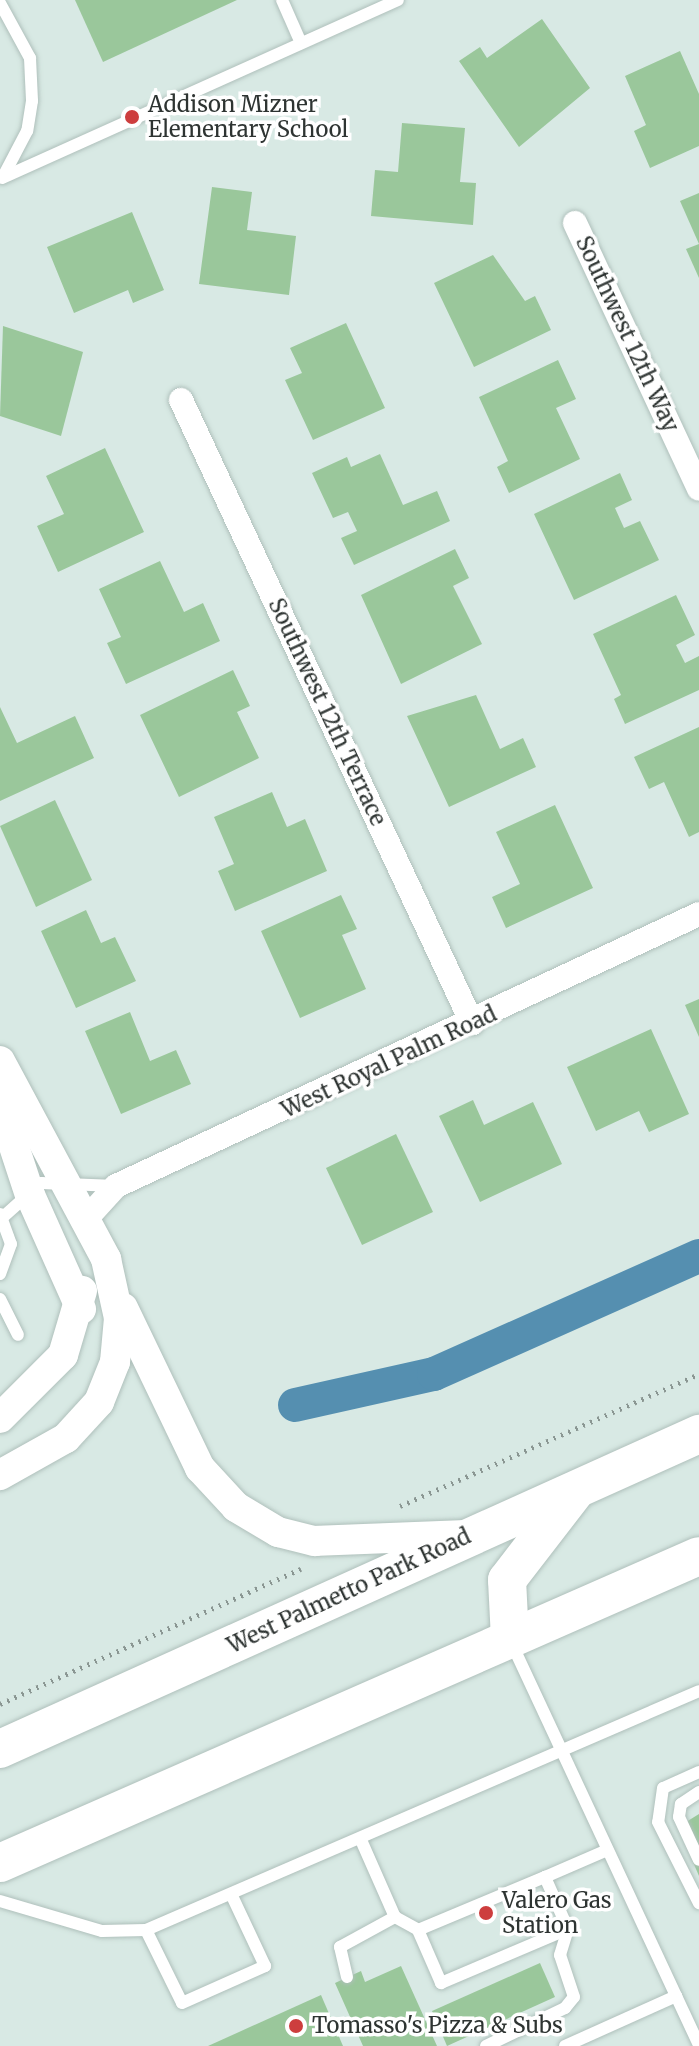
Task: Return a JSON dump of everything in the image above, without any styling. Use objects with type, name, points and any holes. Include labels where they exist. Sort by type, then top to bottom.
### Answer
[{"type":"main road","name":"West Palmetto Park Road","points":[[0,1749],[470,1534],[699,1434]]},
{"type":"main road","points":[[510,1639],[507,1580],[578,1488]]},
{"type":"main road","points":[[0,1863],[699,1556]]},
{"type":"street","name":"Southwest 12th Way","points":[[575,223],[699,489]]},
{"type":"street","name":"Southwest 12th Terrace","points":[[181,400],[472,1023]]},
{"type":"street","name":"West Royal Palm Road","points":[[87,1218],[116,1186],[472,1023],[699,914]]},
{"type":"street","points":[[4,1070],[87,1218],[119,1299],[200,1468],[236,1507],[278,1532],[315,1541],[470,1534]]},
{"type":"street","points":[[4,1070],[3,1113],[30,1195],[81,1309]]},
{"type":"street","points":[[0,1418],[48,1377],[81,1309],[87,1218]]},
{"type":"street","points":[[0,1475],[66,1438],[99,1402],[115,1362],[119,1299]]},
{"type":"lane","points":[[282,0],[301,43]]},
{"type":"lane","points":[[1,178],[398,0]]},
{"type":"lane","points":[[0,3],[13,20],[30,58],[32,101],[27,131],[1,178]]},
{"type":"lane","points":[[0,25],[13,20]]},
{"type":"lane","points":[[0,1274],[11,1244],[1,1216],[41,1183],[68,1180],[116,1186]]},
{"type":"lane","points":[[0,1299],[18,1335]]},
{"type":"lane","points":[[510,1639],[699,2045]]},
{"type":"lane","points":[[0,1901],[102,1931],[146,1930],[561,1754],[699,1691]]},
{"type":"lane","points":[[699,1772],[663,1788],[658,1822],[699,1903]]},
{"type":"lane","points":[[699,1792],[681,1804],[679,1817],[699,1860]]},
{"type":"lane","points":[[361,1840],[395,1917],[418,1930],[441,1983],[485,1957],[527,1946],[568,1929]]},
{"type":"lane","points":[[418,1930],[467,1916],[607,1850]]},
{"type":"lane","points":[[486,2046],[565,2008],[574,1997],[560,1955],[568,1929],[545,1877]]},
{"type":"lane","points":[[146,1930],[182,2003],[265,1966],[232,1896]]},
{"type":"lane","points":[[347,1977],[340,1947],[395,1917]]},
{"type":"lane","points":[[521,1932],[527,1946]]},
{"type":"lane","points":[[565,2046],[676,1996]]},
{"type":"path","points":[[388,1510],[699,1374]]},
{"type":"path","points":[[0,1704],[313,1557]]},
{"type":"building","points":[[75,0],[237,0],[103,62]]},
{"type":"building","points":[[542,19],[590,88],[519,147],[459,61],[480,47],[487,58]]},
{"type":"building","points":[[680,51],[699,94],[699,146],[650,168],[634,131],[646,125],[625,76]]},
{"type":"building","points":[[402,123],[465,128],[460,182],[476,183],[473,225],[371,216],[375,170],[398,172]]},
{"type":"building","points":[[212,187],[252,192],[247,230],[296,236],[289,295],[199,284]]},
{"type":"building","points":[[699,193],[699,244],[680,201]]},
{"type":"building","points":[[132,212],[164,290],[133,303],[128,290],[74,313],[47,247]]},
{"type":"building","points":[[699,244],[699,278],[686,249]]},
{"type":"building","points":[[493,255],[525,301],[535,296],[551,330],[474,367],[434,283]]},
{"type":"building","points":[[346,323],[385,408],[313,440],[285,380],[302,373],[290,348]]},
{"type":"building","points":[[3,326],[83,352],[61,436],[0,416]]},
{"type":"building","points":[[558,360],[576,399],[556,408],[580,459],[509,493],[497,467],[508,461],[479,397]]},
{"type":"building","points":[[105,448],[144,532],[58,572],[37,526],[64,514],[46,476]]},
{"type":"building","points":[[380,454],[403,505],[437,491],[450,521],[354,565],[341,538],[357,531],[348,512],[333,518],[312,473],[347,457],[351,467]]},
{"type":"building","points":[[620,473],[632,500],[615,508],[624,528],[640,521],[659,560],[574,600],[534,514]]},
{"type":"building","points":[[455,549],[469,578],[453,586],[482,644],[401,684],[361,595]]},
{"type":"building","points":[[160,561],[184,612],[203,603],[220,641],[126,684],[107,643],[121,637],[99,589]]},
{"type":"building","points":[[676,595],[695,635],[676,645],[685,663],[699,656],[699,690],[625,724],[614,699],[621,695],[593,634]]},
{"type":"building","points":[[233,670],[250,706],[237,712],[259,758],[179,797],[140,715]]},
{"type":"building","points":[[476,695],[500,749],[523,738],[536,767],[449,807],[407,716]]},
{"type":"building","points":[[0,707],[17,743],[75,716],[94,758],[0,801]]},
{"type":"building","points":[[699,727],[699,832],[689,837],[664,782],[649,789],[634,757]]},
{"type":"building","points":[[272,792],[287,827],[305,819],[327,871],[235,911],[218,871],[234,864],[214,817]]},
{"type":"building","points":[[55,800],[92,880],[36,907],[0,826]]},
{"type":"building","points":[[555,805],[593,888],[506,928],[492,897],[520,884],[496,832]]},
{"type":"building","points":[[341,895],[357,929],[342,935],[366,989],[300,1018],[261,931]]},
{"type":"building","points":[[86,910],[101,943],[115,937],[136,981],[76,1008],[41,931]]},
{"type":"building","points":[[699,999],[699,1037],[685,1005]]},
{"type":"building","points":[[130,1012],[150,1061],[176,1050],[191,1084],[121,1114],[85,1031]]},
{"type":"building","points":[[651,1029],[689,1114],[649,1132],[639,1111],[596,1131],[567,1067]]},
{"type":"building","points":[[473,1100],[484,1125],[533,1102],[562,1164],[480,1202],[439,1116]]},
{"type":"building","points":[[396,1134],[433,1212],[362,1245],[326,1168]]},
{"type":"building","points":[[699,1814],[699,1876],[678,1827]]},
{"type":"building","points":[[540,1963],[555,1997],[447,2046],[432,2011]]},
{"type":"building","points":[[401,1966],[437,2046],[363,2046],[335,1983],[361,1971],[365,1982]]},
{"type":"building","points":[[321,1995],[343,2046],[208,2046]]},
{"type":"waterway","points":[[295,1405],[434,1374],[699,1256]]},
{"type":"place","name":"Addison Mizner Elementary School","points":[[132,117]]},
{"type":"place","name":"Valero Gas Station","points":[[486,1913]]},
{"type":"place","name":"Tomasso's Pizza & Subs","points":[[296,2026]]}]
